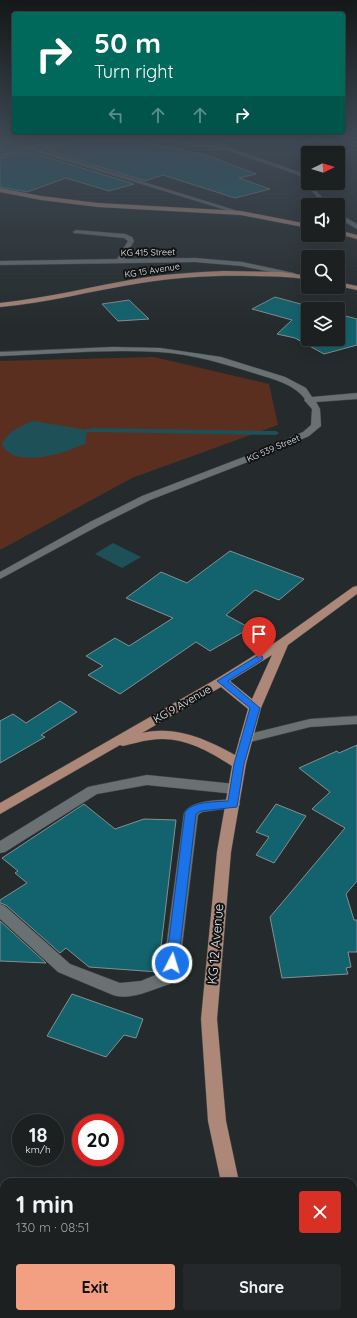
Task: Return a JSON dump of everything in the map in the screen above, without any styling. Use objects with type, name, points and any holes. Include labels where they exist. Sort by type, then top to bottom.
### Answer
[{"type":"main road","points":[[86,204],[241,213],[301,225]]},
{"type":"main road","points":[[345,234],[357,237]]},
{"type":"main road","name":"KG 15 Avenue","points":[[0,305],[54,298],[127,283],[185,275],[220,272],[301,276]]},
{"type":"main road","points":[[345,285],[357,288]]},
{"type":"main road","name":"KG 9 Avenue","points":[[0,809],[222,681],[283,643],[357,589]]},
{"type":"main road","name":"KG 12 Avenue","points":[[229,1178],[217,1121],[209,1019],[224,852],[239,764],[255,708],[283,643]]},
{"type":"main road","points":[[222,681],[255,708]]},
{"type":"main road","points":[[108,746],[153,735],[175,734],[200,742],[239,764]]},
{"type":"street","points":[[210,204],[241,213]]},
{"type":"street","points":[[345,219],[357,227]]},
{"type":"street","points":[[76,232],[125,236],[130,238],[131,241],[119,261]]},
{"type":"street","name":"KG 415 Street","points":[[0,263],[195,260],[259,266],[294,275]]},
{"type":"street","name":"KG 539 Street","points":[[0,354],[86,349],[160,350],[218,359],[282,379],[303,390],[308,400],[316,409],[316,426],[306,434],[265,452],[146,498],[94,524],[0,576]]},
{"type":"street","points":[[308,400],[357,396]]},
{"type":"street","points":[[246,740],[310,723],[357,720]]},
{"type":"street","points":[[0,848],[93,790],[147,780],[234,796]]},
{"type":"street","points":[[0,910],[64,968],[119,990],[141,987],[164,979],[172,963],[190,812],[234,796]]},
{"type":"shaded area","points":[[154,357],[269,384],[278,425],[132,478],[0,550],[0,361]]},
{"type":"water","points":[[33,421],[82,429],[86,431],[86,443],[67,451],[41,457],[28,458],[17,456],[8,452],[2,444],[7,436],[19,427]]},
{"type":"water","points":[[113,543],[141,557],[122,568],[95,554]]},
{"type":"building","points":[[275,297],[301,304],[301,341],[295,338],[277,334],[292,320],[252,309]]},
{"type":"building","points":[[129,300],[149,319],[118,321],[102,304]]},
{"type":"building","points":[[345,316],[357,319],[357,345],[324,354],[310,346],[345,346]]},
{"type":"building","points":[[230,551],[304,579],[279,600],[255,590],[226,615],[250,628],[210,651],[196,642],[120,694],[88,675],[103,666],[86,656],[115,638],[129,646],[173,618],[126,598],[161,572],[187,583]]},
{"type":"building","points":[[60,701],[77,712],[41,735],[45,737],[0,763],[0,721],[13,714],[26,723]]},
{"type":"building","points":[[357,745],[357,881],[346,894],[354,920],[357,920],[357,952],[348,952],[351,967],[346,968],[348,974],[282,978],[270,917],[345,828],[312,809],[330,792],[299,768],[337,751],[339,753]]},
{"type":"building","points":[[84,804],[115,829],[144,819],[176,820],[158,972],[89,967],[66,948],[60,953],[6,905],[0,903],[0,900],[27,883],[15,873],[18,871],[2,858]]},
{"type":"building","points":[[276,804],[306,816],[274,863],[256,855],[269,837],[256,832]]},
{"type":"building","points":[[0,921],[46,963],[0,961]]},
{"type":"building","points":[[72,994],[143,1019],[136,1038],[124,1035],[106,1057],[47,1036]]},
{"type":"waterway","points":[[86,431],[276,433]]},
{"type":"route","points":[[172,963],[190,812],[199,808],[233,804],[239,764],[255,708],[222,681],[259,658]]}]
